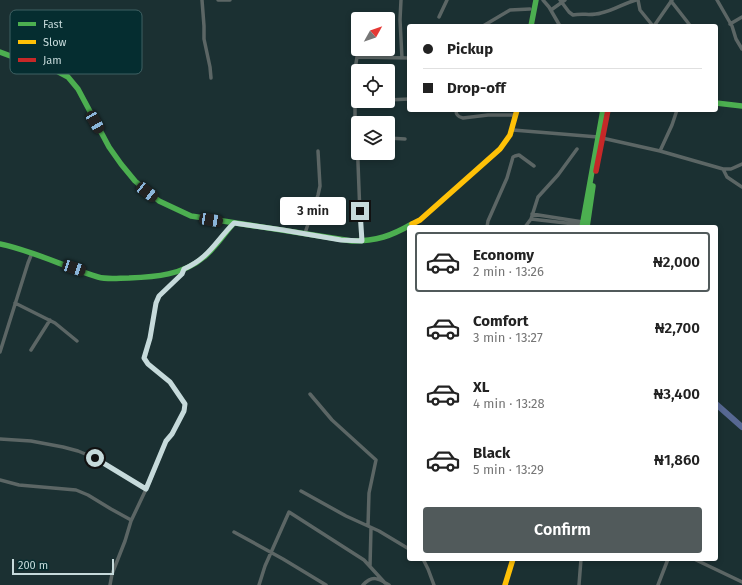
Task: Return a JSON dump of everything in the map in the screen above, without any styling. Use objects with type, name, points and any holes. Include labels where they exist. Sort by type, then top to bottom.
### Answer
[{"type":"main road","points":[[527,24],[532,0]]},
{"type":"main road","points":[[531,24],[536,0]]},
{"type":"main road","points":[[0,52],[10,56]]},
{"type":"main road","points":[[62,74],[68,77],[78,90],[121,164],[135,181],[159,201],[191,216],[345,240],[362,241],[384,238],[407,227]]},
{"type":"main road","points":[[718,99],[742,102]]},
{"type":"main road","points":[[718,103],[742,106]]},
{"type":"main road","points":[[584,225],[594,179],[603,112]]},
{"type":"main road","points":[[600,137],[607,112]]},
{"type":"main road","points":[[411,225],[420,220],[505,145],[513,130],[516,113]]},
{"type":"main road","points":[[0,244],[19,248],[107,279],[160,276],[184,269],[206,255],[234,223]]},
{"type":"main road","points":[[505,585],[512,561]]},
{"type":"street","points":[[202,0],[204,38],[210,67],[210,78]]},
{"type":"street","points":[[218,0],[230,0]]},
{"type":"street","points":[[401,0],[402,7],[400,20],[402,58]]},
{"type":"street","points":[[440,17],[447,0]]},
{"type":"street","points":[[543,0],[559,24]]},
{"type":"street","points":[[551,10],[562,1],[573,15],[602,13],[625,1],[637,0],[640,10],[652,24]]},
{"type":"street","points":[[717,0],[742,49]]},
{"type":"street","points":[[655,24],[672,1],[689,24]]},
{"type":"street","points":[[486,24],[510,10],[530,9]]},
{"type":"street","points":[[730,24],[742,17]]},
{"type":"street","points":[[356,64],[357,56],[407,58]]},
{"type":"street","points":[[395,100],[407,99]]},
{"type":"street","points":[[456,112],[459,117],[463,118],[516,113]]},
{"type":"street","points":[[660,151],[676,112]]},
{"type":"street","points":[[513,130],[600,137],[660,151],[723,169],[731,169],[742,164]]},
{"type":"street","points":[[395,138],[405,139]]},
{"type":"street","points":[[526,225],[531,219],[538,197],[558,175],[577,149]]},
{"type":"street","points":[[305,233],[320,186],[318,151]]},
{"type":"street","points":[[488,225],[488,221],[507,178],[513,157],[519,155],[534,166]]},
{"type":"street","points":[[359,160],[362,241]]},
{"type":"street","points":[[723,169],[727,177],[742,187]]},
{"type":"street","points":[[532,214],[584,225]]},
{"type":"street","points":[[531,219],[584,225]]},
{"type":"street","points":[[0,352],[32,253]]},
{"type":"street","points":[[110,585],[112,574],[125,541],[131,520],[166,441],[172,434],[185,409],[185,404],[170,382],[148,364],[144,358],[150,338],[156,303],[159,296],[182,274],[184,269]]},
{"type":"street","points":[[15,303],[50,320],[66,330],[77,341]]},
{"type":"street","points":[[31,350],[50,320]]},
{"type":"street","points":[[310,394],[332,420],[376,460],[369,493],[370,566]]},
{"type":"street","points":[[0,439],[31,441],[78,451],[95,458],[146,489]]},
{"type":"street","points":[[0,480],[19,485],[76,490],[88,495],[131,520]]},
{"type":"street","points":[[301,491],[407,548]]},
{"type":"street","points":[[259,585],[271,552],[289,512],[360,558],[387,584]]},
{"type":"street","points":[[234,532],[326,585]]},
{"type":"street","points":[[424,561],[434,585]]},
{"type":"street","points":[[579,585],[581,561]]},
{"type":"street","points":[[658,585],[667,561]]},
{"type":"street","points":[[698,561],[742,582]]},
{"type":"street","points":[[363,585],[373,578],[387,584]]},
{"type":"waterway","points":[[718,406],[742,427]]},
{"type":"traffic: fast","points":[[531,24],[536,0]]},
{"type":"traffic: fast","points":[[0,52],[10,56]]},
{"type":"traffic: fast","points":[[62,74],[68,77],[78,89],[109,147],[135,181],[159,201],[191,216],[352,241],[384,237],[407,227]]},
{"type":"traffic: fast","points":[[718,103],[742,106]]},
{"type":"traffic: fast","points":[[582,225],[603,112]]},
{"type":"traffic: fast","points":[[587,225],[593,186]]},
{"type":"traffic: fast","points":[[0,244],[13,247],[102,278],[114,279],[149,277],[168,274],[187,268],[196,263],[212,249],[234,223]]},
{"type":"traffic: slow","points":[[412,224],[420,220],[500,149],[510,135],[516,112]]},
{"type":"traffic: slow","points":[[505,585],[512,561]]},
{"type":"traffic: jam","points":[[596,171],[608,112]]},
{"type":"route","points":[[95,458],[146,489],[166,441],[172,434],[184,411],[185,404],[170,382],[148,364],[144,358],[150,338],[156,303],[159,296],[182,274],[184,269],[210,252],[234,223],[300,232],[341,240],[362,241],[360,211]]}]
